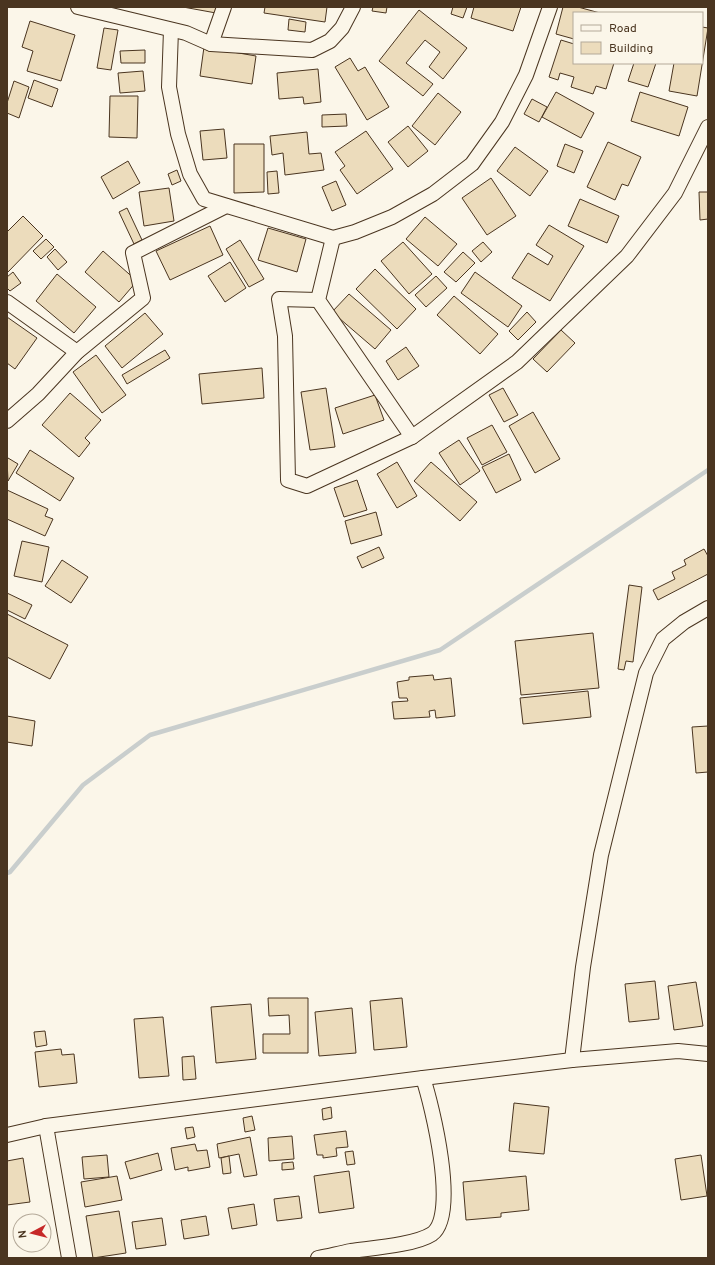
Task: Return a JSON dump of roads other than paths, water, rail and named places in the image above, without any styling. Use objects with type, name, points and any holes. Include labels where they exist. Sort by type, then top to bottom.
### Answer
[{"type":"street","points":[[78,7],[186,33],[211,44],[312,50],[330,41],[338,33],[353,7]]},
{"type":"street","points":[[211,44],[224,7]]},
{"type":"street","points":[[171,30],[169,87],[178,134],[190,174],[204,199],[333,238],[355,232],[392,217],[433,194],[472,164],[502,122],[526,75],[550,7]]},
{"type":"street","points":[[318,300],[279,299],[285,336],[288,480],[307,486],[412,437],[517,362],[627,256],[675,193],[708,127]]},
{"type":"street","points":[[7,421],[38,394],[77,352],[143,298],[133,253],[226,206]]},
{"type":"street","points":[[333,238],[318,300],[412,437]]},
{"type":"street","points":[[7,302],[77,352]]},
{"type":"street","points":[[572,1060],[583,967],[601,855],[646,673],[663,639],[684,622],[708,608]]},
{"type":"street","points":[[7,1135],[46,1126],[572,1060],[678,1051],[708,1054]]},
{"type":"street","points":[[318,1258],[349,1251],[410,1242],[432,1234],[442,1219],[445,1198],[434,1112],[423,1078]]},
{"type":"street","points":[[46,1126],[69,1258]]},
{"type":"waterway","points":[[7,873],[10,872],[83,785],[150,735],[440,650],[708,470]]}]
